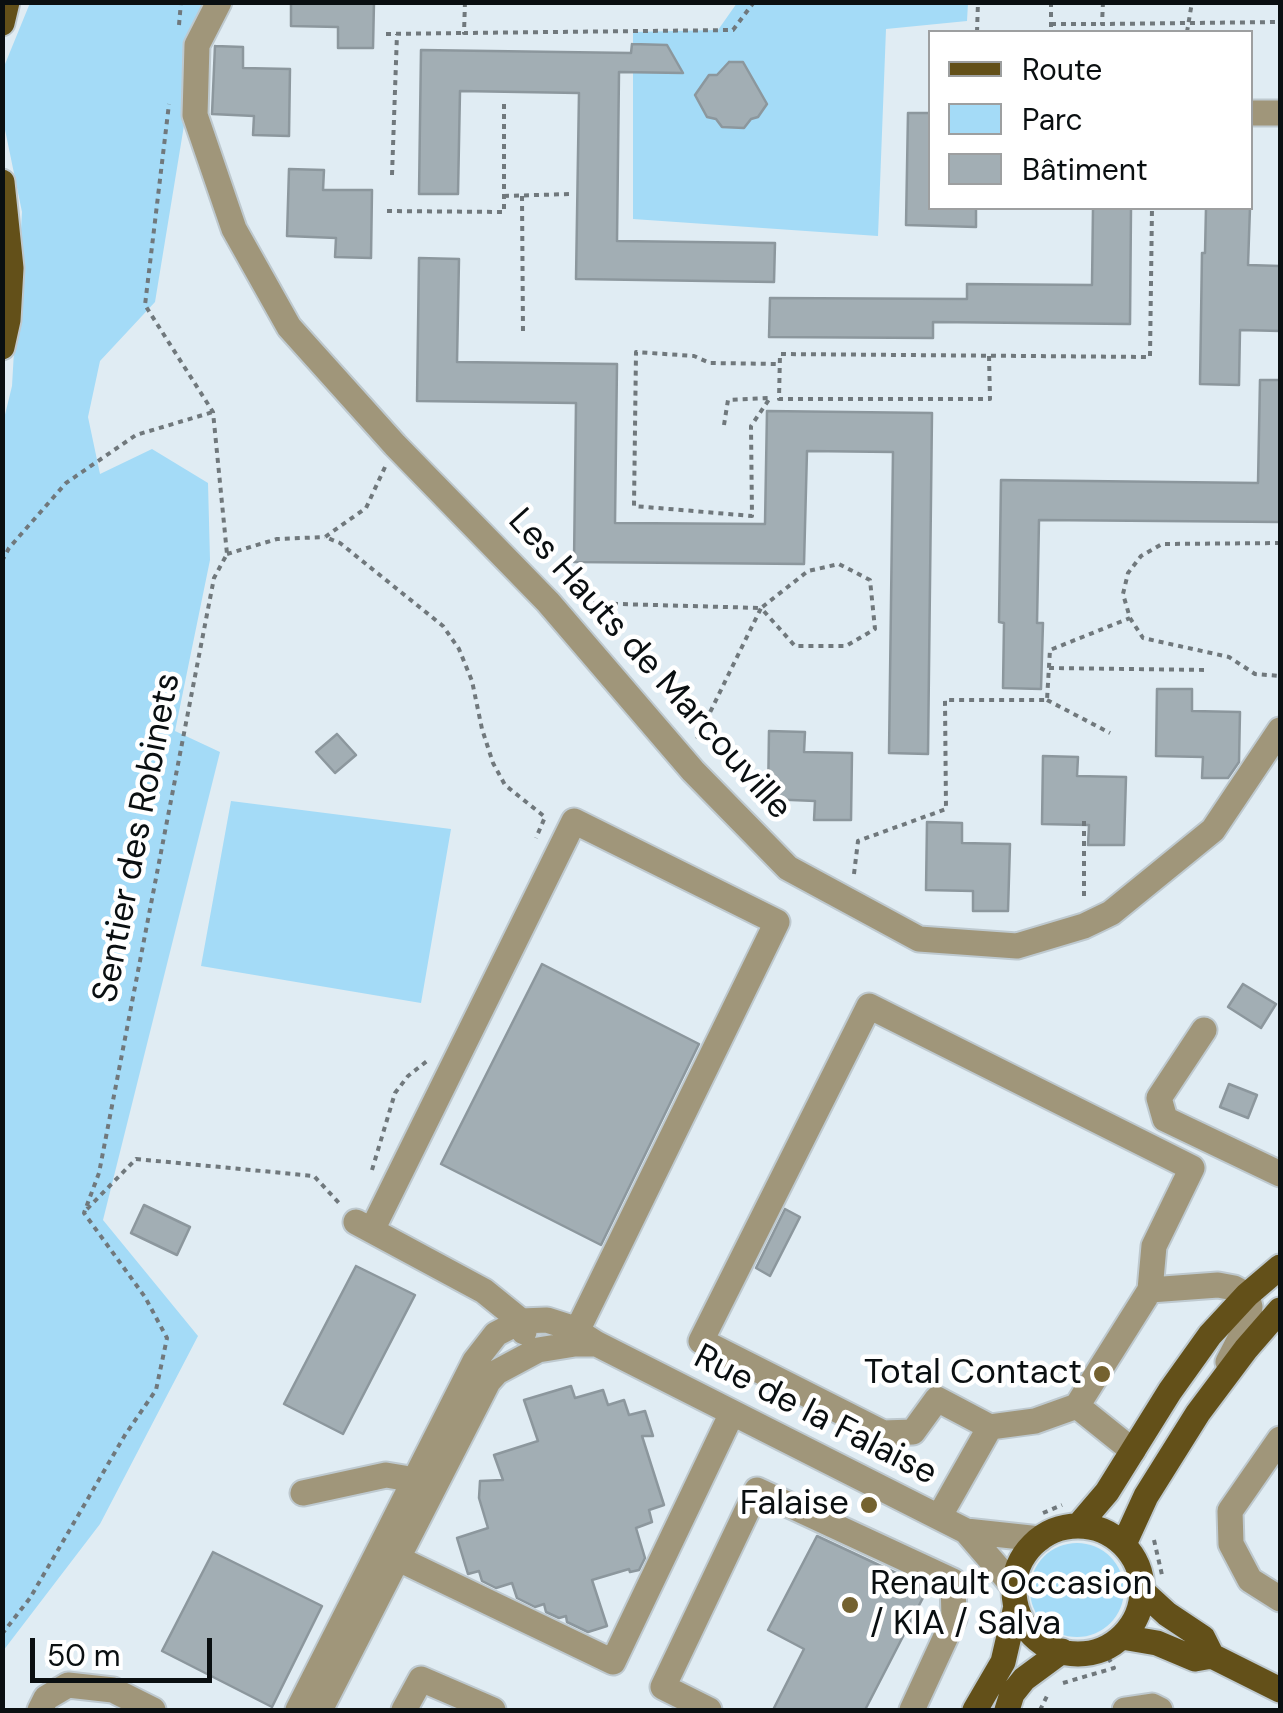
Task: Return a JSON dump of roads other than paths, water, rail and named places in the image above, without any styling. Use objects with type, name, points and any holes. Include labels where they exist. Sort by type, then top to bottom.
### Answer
[{"type":"main road","points":[[2,23],[7,2]]},
{"type":"main road","points":[[2,182],[10,268],[8,320],[2,347]]},
{"type":"main road","points":[[1078,1526],[1108,1492],[1184,1368],[1247,1296],[1280,1267]]},
{"type":"main road","points":[[1124,1544],[1146,1496],[1212,1393],[1280,1310]]},
{"type":"main road","points":[[975,1710],[1003,1662],[1022,1560],[1040,1539],[1062,1528],[1078,1526],[1105,1532],[1124,1544],[1167,1614],[1203,1638],[1212,1656]]},
{"type":"main road","points":[[1113,1643],[1135,1619],[1154,1589]]},
{"type":"main road","points":[[1015,1596],[1022,1620],[1037,1638],[1062,1651],[1082,1654],[1113,1643],[1157,1643],[1195,1659],[1212,1656],[1280,1690]]},
{"type":"main road","points":[[1007,1710],[1012,1694],[1024,1679],[1062,1651]]},
{"type":"street","name":"Les Hauts de Marcouville","points":[[219,2],[198,46],[194,115],[234,229],[290,327],[395,444],[548,602],[686,761],[788,868],[920,939],[1017,946],[1084,926],[1111,912],[1213,830],[1280,730]]},
{"type":"street","points":[[423,1488],[497,1372],[523,1356],[587,1338],[777,922],[574,820],[363,1226],[484,1290],[521,1321],[525,1336],[523,1356]]},
{"type":"street","points":[[870,1006],[1192,1168],[1154,1246],[1150,1290],[1077,1406],[1035,1421],[990,1427],[937,1399],[913,1432],[883,1433],[701,1341],[870,1006]]},
{"type":"street","points":[[1204,1030],[1159,1098],[1165,1119],[1280,1174]]},
{"type":"street","points":[[1150,1290],[1218,1285],[1247,1296],[1248,1324],[1212,1393]]},
{"type":"street","name":"Rue de la Falaise","points":[[521,1321],[547,1320],[587,1338],[966,1531],[1040,1539]]},
{"type":"street","points":[[320,1710],[423,1488],[480,1353],[496,1334],[521,1321]]},
{"type":"street","points":[[1077,1406],[1132,1451]]},
{"type":"street","points":[[389,1555],[614,1662],[732,1413]]},
{"type":"street","points":[[939,1518],[990,1427]]},
{"type":"street","points":[[1280,1439],[1230,1510],[1231,1544],[1250,1580],[1280,1599]]},
{"type":"street","points":[[302,1494],[386,1475],[423,1488]]},
{"type":"street","points":[[709,1710],[663,1687],[757,1490],[953,1581],[954,1619],[912,1710]]},
{"type":"street","name":"Rue de la Falaise","points":[[966,1531],[1015,1596]]},
{"type":"street","points":[[298,1710],[389,1555]]},
{"type":"street","points":[[404,1710],[421,1679],[493,1710]]},
{"type":"street","points":[[40,1710],[46,1698],[68,1685],[113,1690],[152,1710]]},
{"type":"street","points":[[1125,1710],[1152,1706],[1160,1710]]},
{"type":"place","name":"Total Contact","points":[[1102,1374]]},
{"type":"place","name":"Falaise","points":[[869,1505]]},
{"type":"place","name":"Renault Occasion / KIA / Salva","points":[[850,1605]]}]
